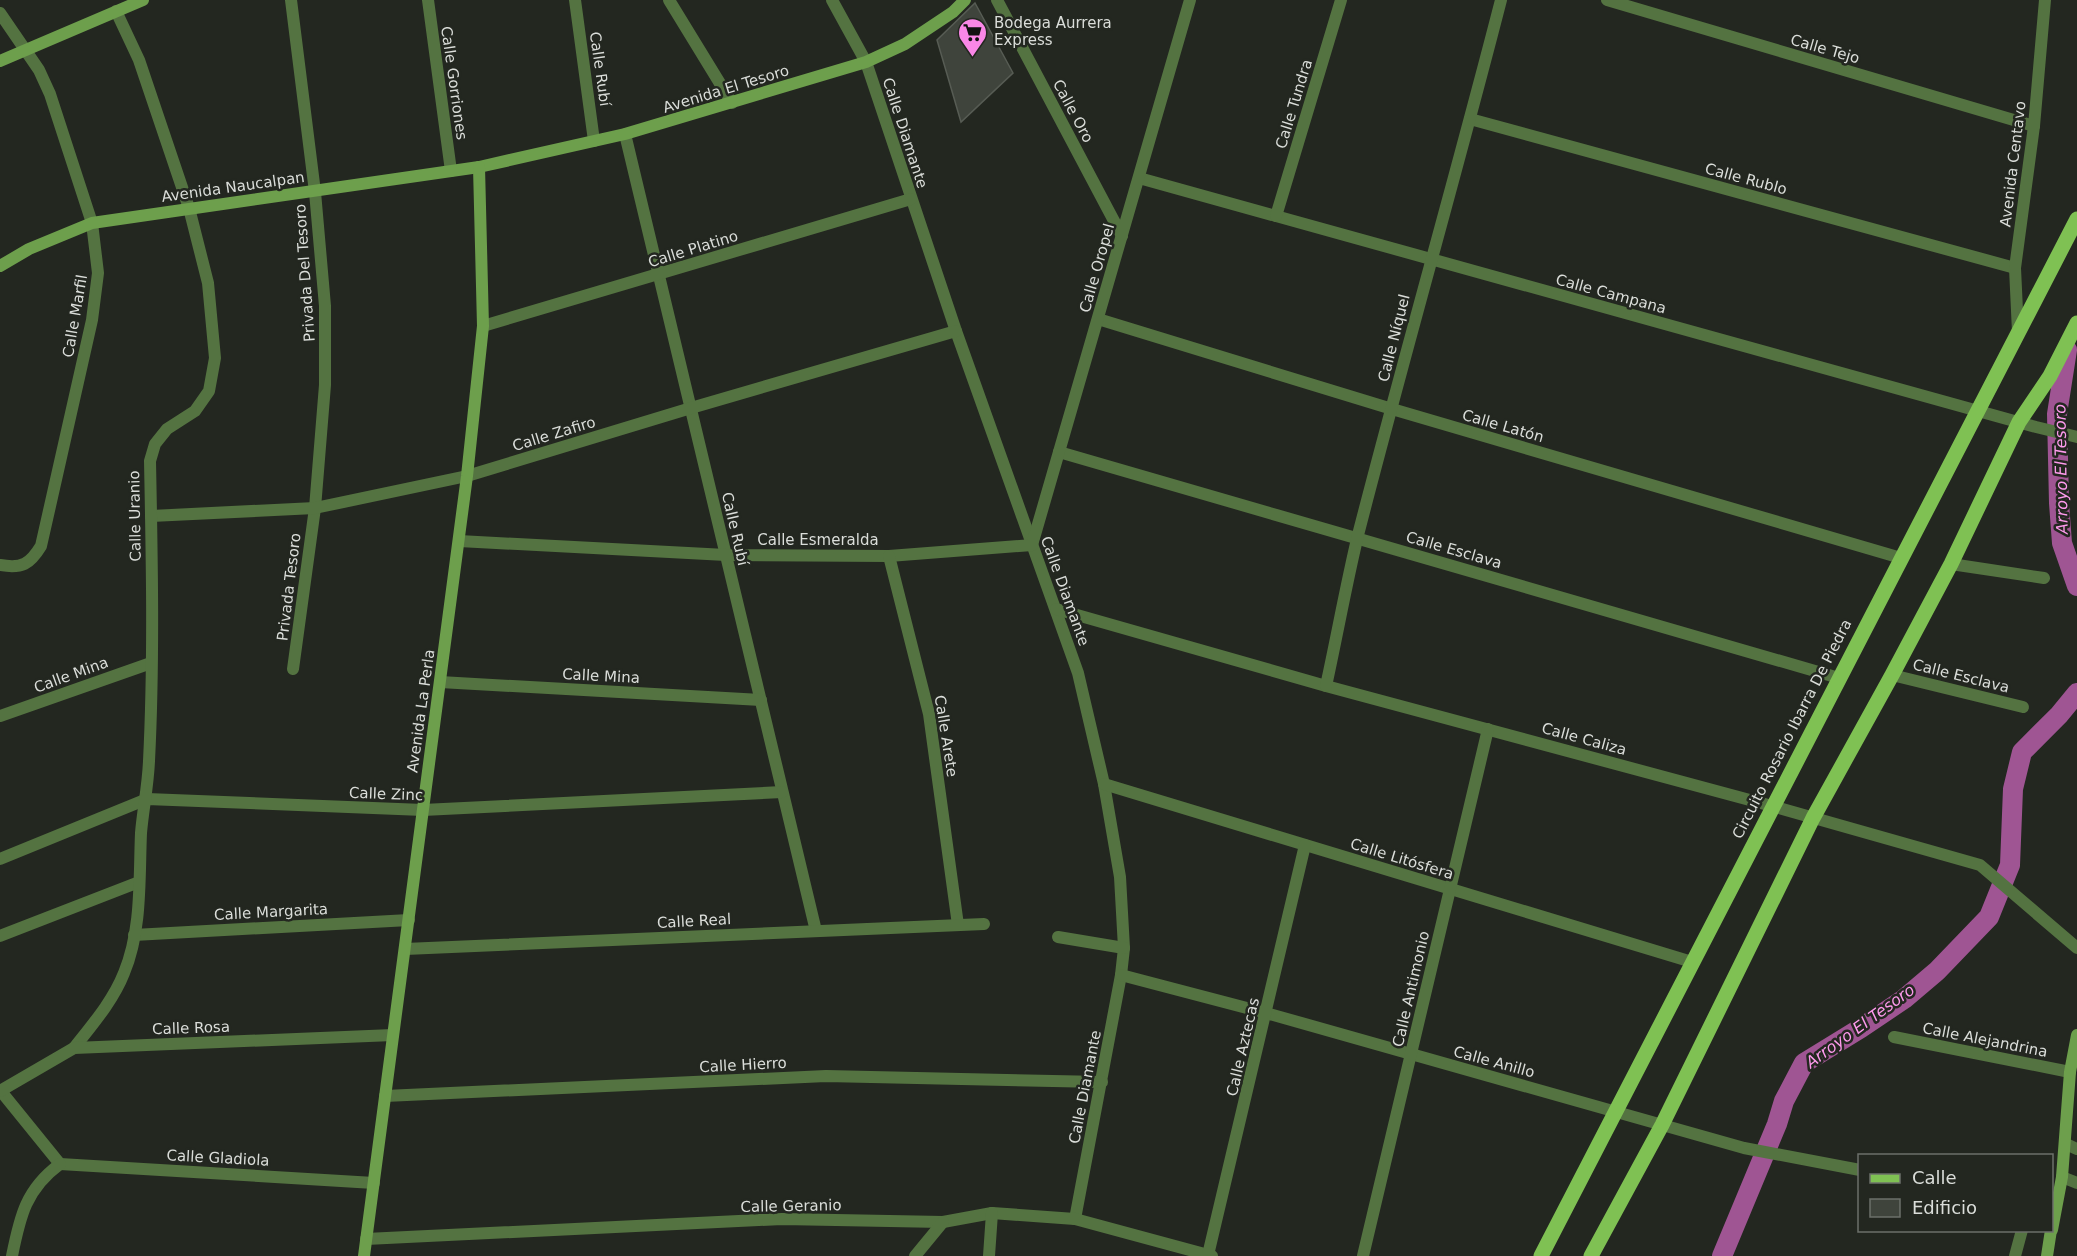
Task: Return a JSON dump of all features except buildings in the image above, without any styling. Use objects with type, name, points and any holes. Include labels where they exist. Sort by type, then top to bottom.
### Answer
[{"type":"main road","name":"Circuito Rosario Ibarra De Piedra","points":[[1541,1256],[2077,219]]},
{"type":"main road","points":[[1591,1256],[1662,1125],[1813,818],[1951,564],[2019,422],[2050,376],[2077,323]]},
{"type":"street","points":[[0,62],[142,0]]},
{"type":"street","name":"Privada Del Tesoro","points":[[291,0],[315,192],[325,306],[325,385],[315,508]]},
{"type":"street","name":"Calle Gorriones","points":[[428,0],[451,171]]},
{"type":"street","name":"Calle Rubí","points":[[575,0],[594,141]]},
{"type":"street","points":[[669,0],[732,104]]},
{"type":"street","name":"Calle Diamante","points":[[832,0],[866,62],[956,331],[1056,609],[1078,673],[1104,784],[1120,877],[1124,948],[1102,1082],[1075,1219]]},
{"type":"street","name":"Avenida El Tesoro","points":[[479,167],[626,134],[866,62],[905,44],[953,12],[965,0]]},
{"type":"street","name":"Calle Oro","points":[[998,0],[1122,236]]},
{"type":"street","name":"Calle Oropel","points":[[1032,545],[1190,0]]},
{"type":"street","name":"Calle Tundra","points":[[1276,216],[1341,0]]},
{"type":"street","name":"Calle Níquel","points":[[1326,686],[1358,537],[1501,0]]},
{"type":"street","name":"Calle Tejo","points":[[1606,0],[2034,126]]},
{"type":"street","name":"Avenida Centavo","points":[[2019,332],[2014,268],[2034,126],[2045,0]]},
{"type":"street","name":"Calle Uranio","points":[[74,1048],[106,1006],[124,972],[134,935],[142,830],[147,799],[151,663],[150,461],[155,444],[167,429],[195,411],[209,391],[214,358],[208,283],[189,208],[139,60],[116,11]]},
{"type":"street","name":"Calle Marfil","points":[[0,13],[39,70],[50,94],[92,223],[98,273],[92,320],[41,546],[32,561],[14,568],[0,565]]},
{"type":"street","name":"Calle Rublo","points":[[1470,119],[2014,268]]},
{"type":"street","name":"Calle Rubí","points":[[626,134],[816,931]]},
{"type":"street","name":"Avenida Naucalpan","points":[[0,266],[29,249],[92,223],[479,167]]},
{"type":"street","name":"Avenida La Perla","points":[[364,1256],[459,541],[483,326],[479,167]]},
{"type":"street","name":"Calle Campana","points":[[1139,178],[2036,427],[2072,435]]},
{"type":"street","name":"Calle Platino","points":[[483,326],[911,199]]},
{"type":"street","name":"Calle Latón","points":[[1098,319],[1392,409],[1901,558]]},
{"type":"street","name":"Calle Zafiro","points":[[151,516],[315,508],[467,476],[956,331]]},
{"type":"street","name":"Calle Esclava","points":[[1059,452],[1839,678]]},
{"type":"street","name":"Privada Tesoro","points":[[293,669],[315,508]]},
{"type":"street","name":"Calle Esmeralda","points":[[459,541],[726,555],[889,556],[1032,545]]},
{"type":"street","name":"Calle Arete","points":[[889,556],[929,714],[958,925]]},
{"type":"street","points":[[1951,564],[2044,578]]},
{"type":"street","name":"Calle Caliza","points":[[1056,609],[1326,686],[1772,806],[1980,865],[2077,948]]},
{"type":"street","name":"Calle Mina","points":[[0,716],[151,663]]},
{"type":"street","name":"Calle Esclava","points":[[1892,675],[2023,707]]},
{"type":"street","name":"Calle Mina","points":[[440,682],[761,700]]},
{"type":"street","name":"Calle Antimonio","points":[[1363,1256],[1488,729]]},
{"type":"street","name":"Calle Litósfera","points":[[1104,784],[1692,962]]},
{"type":"street","name":"Calle Zinc","points":[[0,859],[147,799],[423,810],[782,792]]},
{"type":"street","name":"Calle Aztecas","points":[[1210,1255],[1305,845]]},
{"type":"street","points":[[0,936],[139,882]]},
{"type":"street","name":"Calle Margarita","points":[[134,935],[409,920]]},
{"type":"street","name":"Calle Real","points":[[405,949],[984,924]]},
{"type":"street","points":[[1058,937],[1124,948]]},
{"type":"street","name":"Calle Anillo","points":[[1121,975],[1266,1013],[1744,1148],[1858,1170]]},
{"type":"street","name":"Calle Rosa","points":[[0,1091],[74,1048],[393,1035]]},
{"type":"street","points":[[2053,1210],[2071,1147],[2070,1072],[2077,1035]]},
{"type":"street","name":"Calle Alejandrina","points":[[1894,1037],[2070,1072]]},
{"type":"street","name":"Calle Hierro","points":[[385,1096],[826,1076],[1102,1082]]},
{"type":"street","points":[[0,1091],[60,1164],[43,1176],[33,1189],[18,1227],[12,1256]]},
{"type":"street","name":"Calle Gladiola","points":[[60,1164],[374,1182]]},
{"type":"street","points":[[2062,1177],[2077,1183]]},
{"type":"street","points":[[989,1256],[992,1213]]},
{"type":"street","name":"Calle Geranio","points":[[366,1239],[782,1219],[943,1222],[992,1213],[1075,1219],[1210,1255]]},
{"type":"street","points":[[915,1256],[943,1222]]},
{"type":"street","points":[[2015,1256],[2021,1232]]},
{"type":"street","points":[[2047,1256],[2052,1232]]},
{"type":"waterway","name":"Arroyo El Tesoro","points":[[2067,350],[2057,414],[2059,503],[2062,543],[2077,586]]},
{"type":"waterway","name":"Arroyo El Tesoro","points":[[1722,1256],[1777,1124],[1784,1101],[1804,1063],[1904,999],[1937,971],[1989,917],[2010,865],[2013,789],[2022,752],[2059,715],[2077,693]]},
{"type":"place","name":"Bodega Aurrera Express","points":[[973,58]]}]
